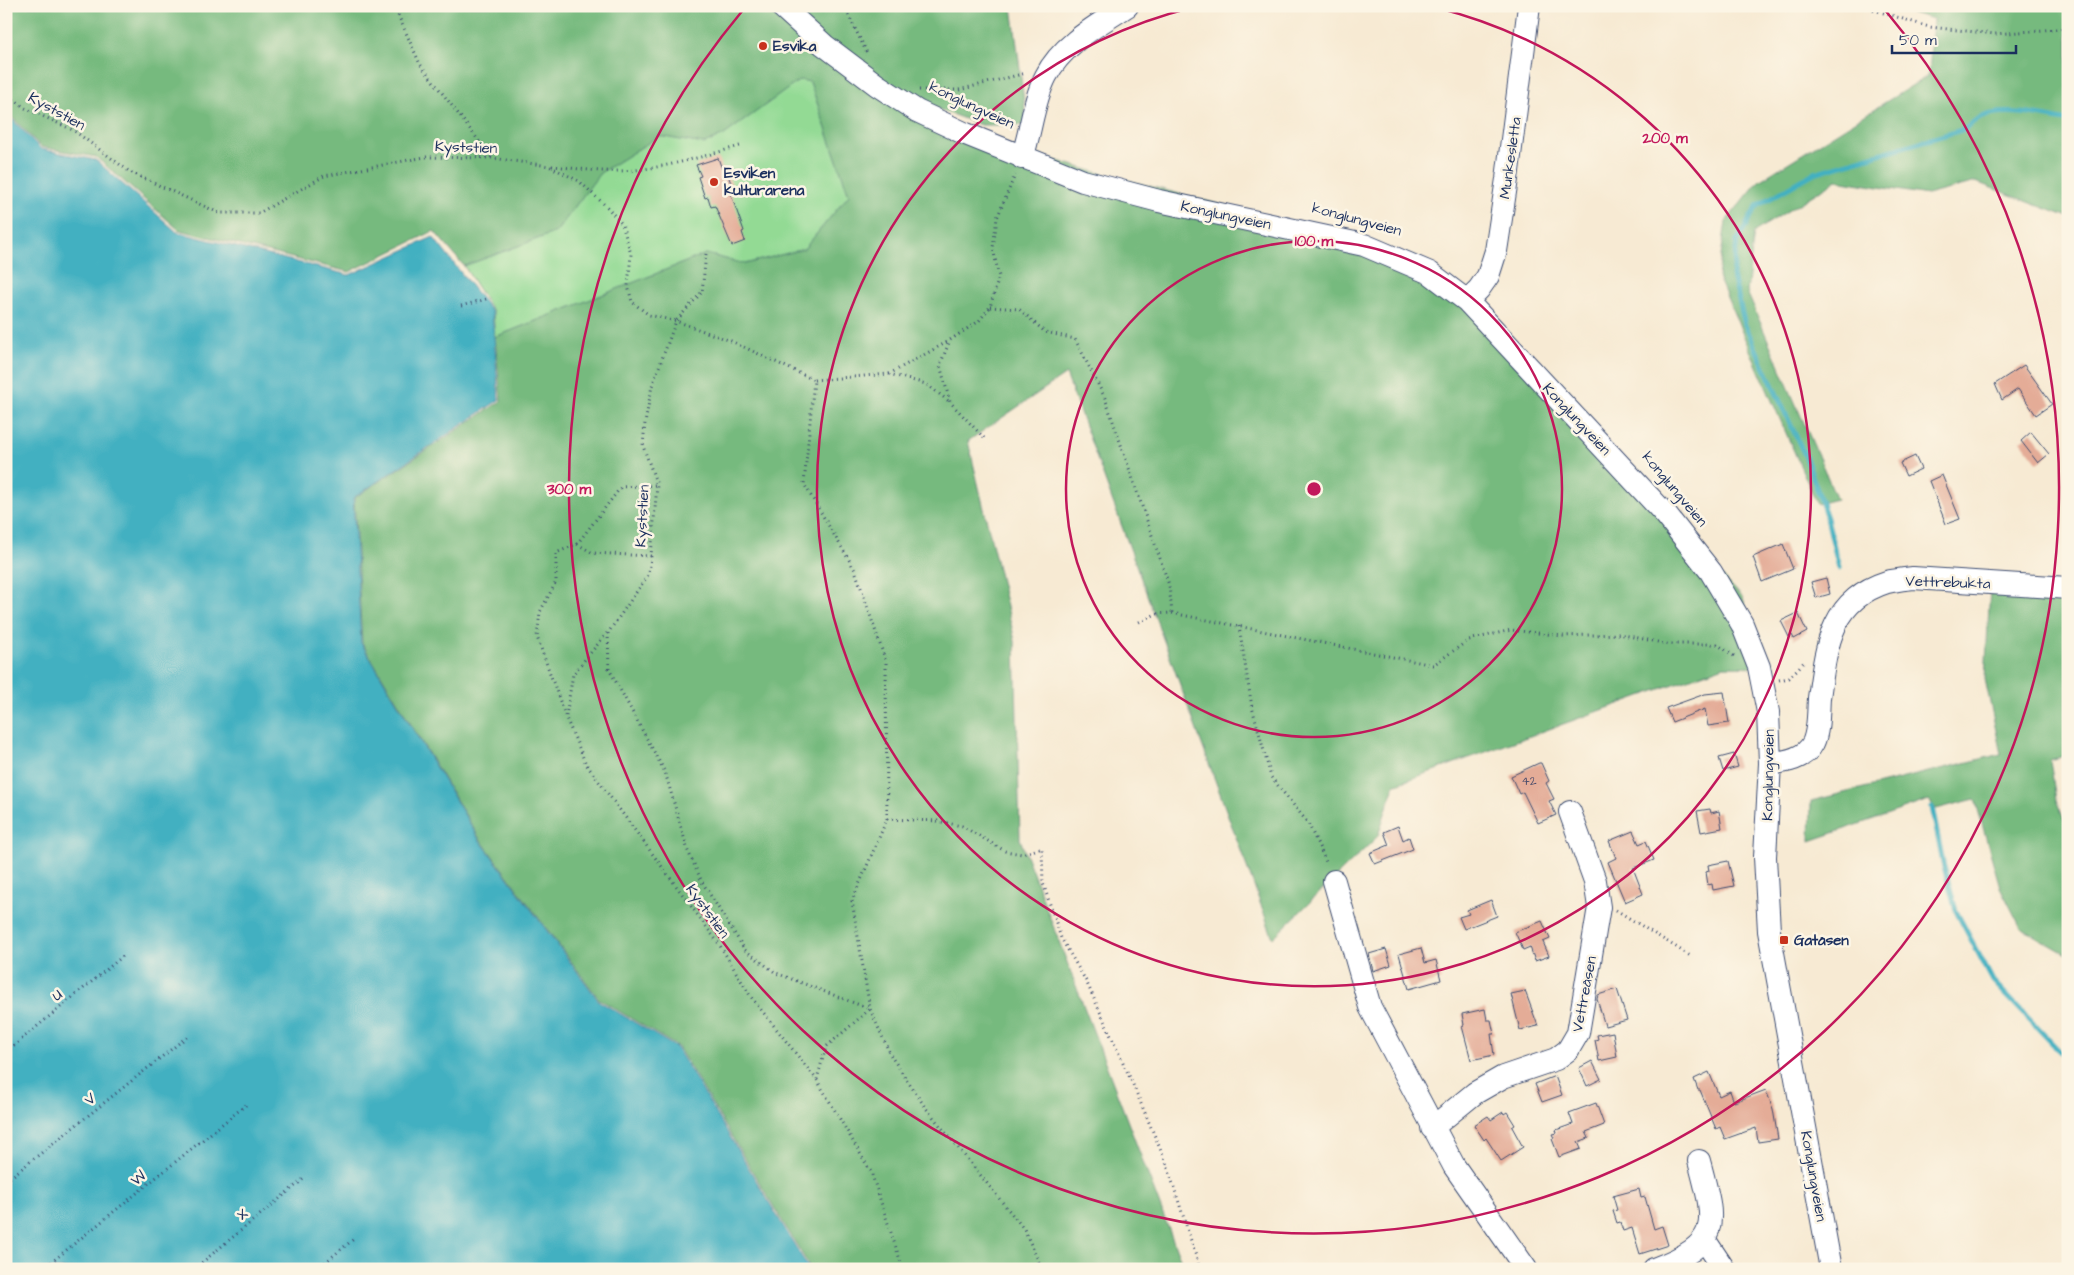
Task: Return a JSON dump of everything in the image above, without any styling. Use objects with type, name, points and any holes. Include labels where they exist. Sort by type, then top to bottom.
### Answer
[{"type":"street","name":"Konglungveien","points":[[781,6],[824,45],[877,85],[917,111],[1022,158],[1083,181],[1159,201],[1364,245],[1430,273],[1467,301],[1666,515],[1716,581],[1742,624],[1768,674],[1770,763],[1765,857],[1769,931],[1830,1269]]},
{"type":"street","points":[[1022,158],[1046,76],[1063,53],[1088,31],[1127,6]]},
{"type":"street","name":"Munkesletta","points":[[1467,301],[1488,276],[1496,252],[1529,6]]},
{"type":"street","name":"Vettrebukta","points":[[1770,763],[1788,761],[1804,754],[1812,744],[1816,728],[1827,644],[1835,624],[1848,605],[1865,591],[1888,582],[1913,578],[2068,588]]},
{"type":"street","name":"Vettreåsen","points":[[1432,1128],[1482,1089],[1503,1077],[1556,1059],[1568,1050],[1578,1033],[1599,907],[1595,881],[1570,812]]},
{"type":"street","points":[[1334,881],[1370,1007],[1432,1128],[1454,1166],[1526,1269]]},
{"type":"street","points":[[1654,1269],[1685,1256],[1704,1239],[1711,1224],[1710,1204],[1699,1161]]},
{"type":"street","points":[[1704,1239],[1724,1269]]},
{"type":"path","points":[[394,6],[420,64],[492,158]]},
{"type":"path","points":[[844,6],[869,58],[862,53]]},
{"type":"path","points":[[1870,6],[1874,10],[1929,27],[1996,34],[2068,28]]},
{"type":"path","name":"konglungveien","points":[[924,94],[915,90],[959,90],[1026,72],[1034,68]]},
{"type":"path","name":"Kyststien","points":[[6,80],[13,98],[25,108],[73,130],[130,172],[219,213],[259,213],[324,176],[424,158],[492,158],[549,166],[579,181],[622,224],[631,254],[628,286],[632,302],[649,316],[676,321],[652,386],[645,423],[644,446],[657,485],[651,556],[593,553],[578,544],[556,553],[556,582],[540,612],[537,637],[566,718],[586,764],[719,944],[751,997],[817,1080],[871,1172],[903,1269]]},
{"type":"path","points":[[549,166],[617,171],[648,169],[674,165],[740,146]]},
{"type":"path","points":[[889,374],[950,340],[979,320],[990,307],[999,278],[993,248],[997,218],[1022,158]]},
{"type":"path","points":[[706,254],[702,292],[676,321],[731,341],[814,380],[889,374],[926,384],[950,402],[984,438]]},
{"type":"path","points":[[461,306],[490,298]]},
{"type":"path","points":[[990,307],[1018,309],[1045,332],[1074,338],[1105,398],[1169,585],[1172,613]]},
{"type":"path","points":[[950,340],[940,365],[950,402]]},
{"type":"path","points":[[814,380],[804,484],[855,570],[886,662],[887,819],[852,902],[870,1009],[891,1056],[925,1107],[1024,1229],[1042,1269]]},
{"type":"path","points":[[578,544],[621,487],[657,485]]},
{"type":"path","points":[[566,718],[573,674],[608,633],[649,574],[651,556]]},
{"type":"path","points":[[1139,622],[1156,614],[1172,613],[1433,665],[1469,640],[1511,630],[1563,636],[1619,634],[1667,644],[1717,644],[1743,663],[1768,674],[1789,678],[1800,665],[1827,644]]},
{"type":"path","points":[[1239,626],[1252,707],[1271,777],[1308,823],[1334,881]]},
{"type":"path","points":[[608,633],[608,669],[665,772],[691,859],[702,882],[745,950],[776,973],[870,1009]]},
{"type":"path","points":[[1768,674],[1779,688]]},
{"type":"path","points":[[887,819],[938,821],[962,826],[1005,851],[1014,853],[1022,854],[1042,848],[1043,883],[1060,938],[1086,981],[1167,1164],[1200,1269]]},
{"type":"path","points":[[1599,907],[1614,910],[1692,957]]},
{"type":"path","name":"U","points":[[6,1052],[123,956]]},
{"type":"path","points":[[817,1080],[826,1047],[870,1009]]},
{"type":"path","name":"V","points":[[6,1181],[188,1036]]},
{"type":"path","name":"W","points":[[43,1269],[247,1104]]},
{"type":"path","name":"X","points":[[194,1269],[306,1177]]},
{"type":"path","points":[[317,1269],[355,1238]]},
{"type":"green space","points":[[6,6],[1012,6],[1027,125],[981,125],[880,88],[970,135],[1085,169],[1366,243],[1428,276],[1495,334],[1743,598],[1766,667],[1724,666],[1394,785],[1378,836],[1273,938],[1066,374],[968,441],[1015,641],[1020,839],[1184,1269],[811,1269],[678,1047],[599,999],[480,839],[362,643],[354,498],[501,401],[495,337],[706,254],[745,264],[804,249],[849,195],[810,82],[800,80],[724,135],[704,144],[659,136],[600,173],[556,232],[464,266],[434,231],[349,272],[179,230],[96,157],[41,147],[6,111]]},
{"type":"green space","points":[[1887,6],[2068,6],[2068,217],[1976,182],[1927,195],[1837,180],[1754,232],[1747,292],[1837,499],[1817,504],[1718,277],[1726,221],[1759,181],[1929,75],[1933,19]]},
{"type":"green space","points":[[801,79],[810,82],[849,195],[804,249],[745,264],[706,254],[495,337],[493,312],[464,266],[556,232],[600,173],[659,136],[704,144],[724,135]]},
{"type":"green space","points":[[1990,588],[2068,592],[2068,755],[2050,760],[2056,800],[2068,829],[2068,955],[2021,928],[2000,887],[1975,799],[1936,809],[1929,800],[1810,841],[1811,801],[2001,754],[1985,679]]},
{"type":"water","points":[[6,113],[41,149],[96,160],[177,232],[349,275],[433,237],[492,312],[499,400],[353,498],[361,643],[479,839],[599,1001],[677,1048],[809,1269],[6,1269]]},
{"type":"building","points":[[718,158],[722,169],[725,168],[733,188],[729,189],[744,231],[742,232],[745,241],[732,246],[715,206],[711,207],[708,197],[705,198],[698,177],[701,176],[696,165]]},
{"type":"building","points":[[2024,365],[2052,404],[2036,415],[2018,389],[2002,400],[1995,384]]},
{"type":"building","points":[[2031,432],[2049,454],[2038,463],[2021,441]]},
{"type":"building","points":[[1915,456],[1921,469],[1906,476],[1900,463]]},
{"type":"building","points":[[1942,475],[1960,519],[1946,524],[1929,481]]},
{"type":"building","points":[[1783,544],[1793,569],[1762,582],[1753,557]]},
{"type":"building","points":[[1826,578],[1830,594],[1816,598],[1811,582]]},
{"type":"building","points":[[1798,613],[1807,632],[1794,639],[1792,635],[1789,637],[1781,621]]},
{"type":"building","points":[[1724,692],[1729,723],[1708,726],[1705,709],[1672,722],[1666,708],[1705,694]]},
{"type":"building","points":[[1734,754],[1738,767],[1723,771],[1719,758]]},
{"type":"building","points":[[1541,763],[1549,781],[1546,783],[1554,799],[1549,801],[1556,815],[1538,823],[1523,792],[1519,794],[1511,776]]},
{"type":"building","points":[[1710,809],[1711,813],[1719,811],[1722,828],[1701,832],[1697,811]]},
{"type":"building","points":[[1398,826],[1403,840],[1409,837],[1413,849],[1375,864],[1370,853],[1389,845],[1384,832]]},
{"type":"building","points":[[1633,831],[1639,844],[1646,841],[1654,860],[1633,868],[1643,894],[1625,902],[1608,862],[1616,858],[1609,841]]},
{"type":"building","points":[[1728,861],[1734,886],[1713,890],[1712,884],[1708,885],[1706,872],[1709,871],[1708,865]]},
{"type":"building","points":[[1491,900],[1497,916],[1464,929],[1459,917],[1469,914],[1467,910]]},
{"type":"building","points":[[1542,921],[1550,939],[1543,942],[1549,956],[1535,961],[1530,947],[1523,950],[1515,932]]},
{"type":"building","points":[[1421,948],[1425,963],[1436,960],[1441,980],[1409,989],[1399,954]]},
{"type":"building","points":[[1386,949],[1391,965],[1373,971],[1369,954]]},
{"type":"building","points":[[1617,989],[1627,1020],[1605,1026],[1597,999],[1598,995]]},
{"type":"building","points":[[1525,991],[1538,1026],[1520,1030],[1511,994]]},
{"type":"building","points":[[1485,1009],[1487,1020],[1491,1020],[1494,1034],[1491,1034],[1494,1055],[1471,1060],[1462,1026],[1464,1025],[1462,1014]]},
{"type":"building","points":[[1613,1032],[1617,1057],[1599,1061],[1595,1040],[1598,1039],[1597,1035]]},
{"type":"building","points":[[1592,1061],[1601,1079],[1587,1086],[1579,1068]]},
{"type":"building","points":[[1709,1072],[1719,1096],[1730,1091],[1734,1102],[1766,1090],[1773,1109],[1778,1139],[1758,1142],[1756,1128],[1725,1139],[1720,1127],[1716,1129],[1694,1079]]},
{"type":"building","points":[[1555,1076],[1562,1095],[1542,1102],[1535,1084]]},
{"type":"building","points":[[1596,1103],[1604,1125],[1586,1132],[1589,1138],[1578,1142],[1581,1149],[1559,1157],[1552,1134],[1557,1133],[1556,1130],[1573,1124],[1569,1113]]},
{"type":"building","points":[[1503,1112],[1504,1114],[1507,1112],[1515,1125],[1512,1127],[1523,1147],[1501,1161],[1486,1138],[1484,1140],[1474,1125],[1488,1116],[1491,1120]]},
{"type":"building","points":[[1639,1189],[1641,1198],[1645,1197],[1654,1229],[1662,1226],[1668,1245],[1640,1254],[1632,1228],[1623,1231],[1620,1222],[1617,1223],[1613,1211],[1617,1210],[1613,1196]]},
{"type":"waterway","points":[[1839,568],[1827,518],[1806,458],[1745,325],[1733,276],[1737,241],[1757,206],[1814,173],[1965,129],[1979,118],[1990,114],[2024,113],[2068,121]]},
{"type":"waterway","points":[[1932,807],[1943,863],[1956,911],[1993,981],[2068,1060]]},
{"type":"place","name":"Esvika","points":[[763,46]]},
{"type":"place","name":"Esviken kulturarena","points":[[714,182]]},
{"type":"place","name":"Gatåsen","points":[[1784,940]]}]
